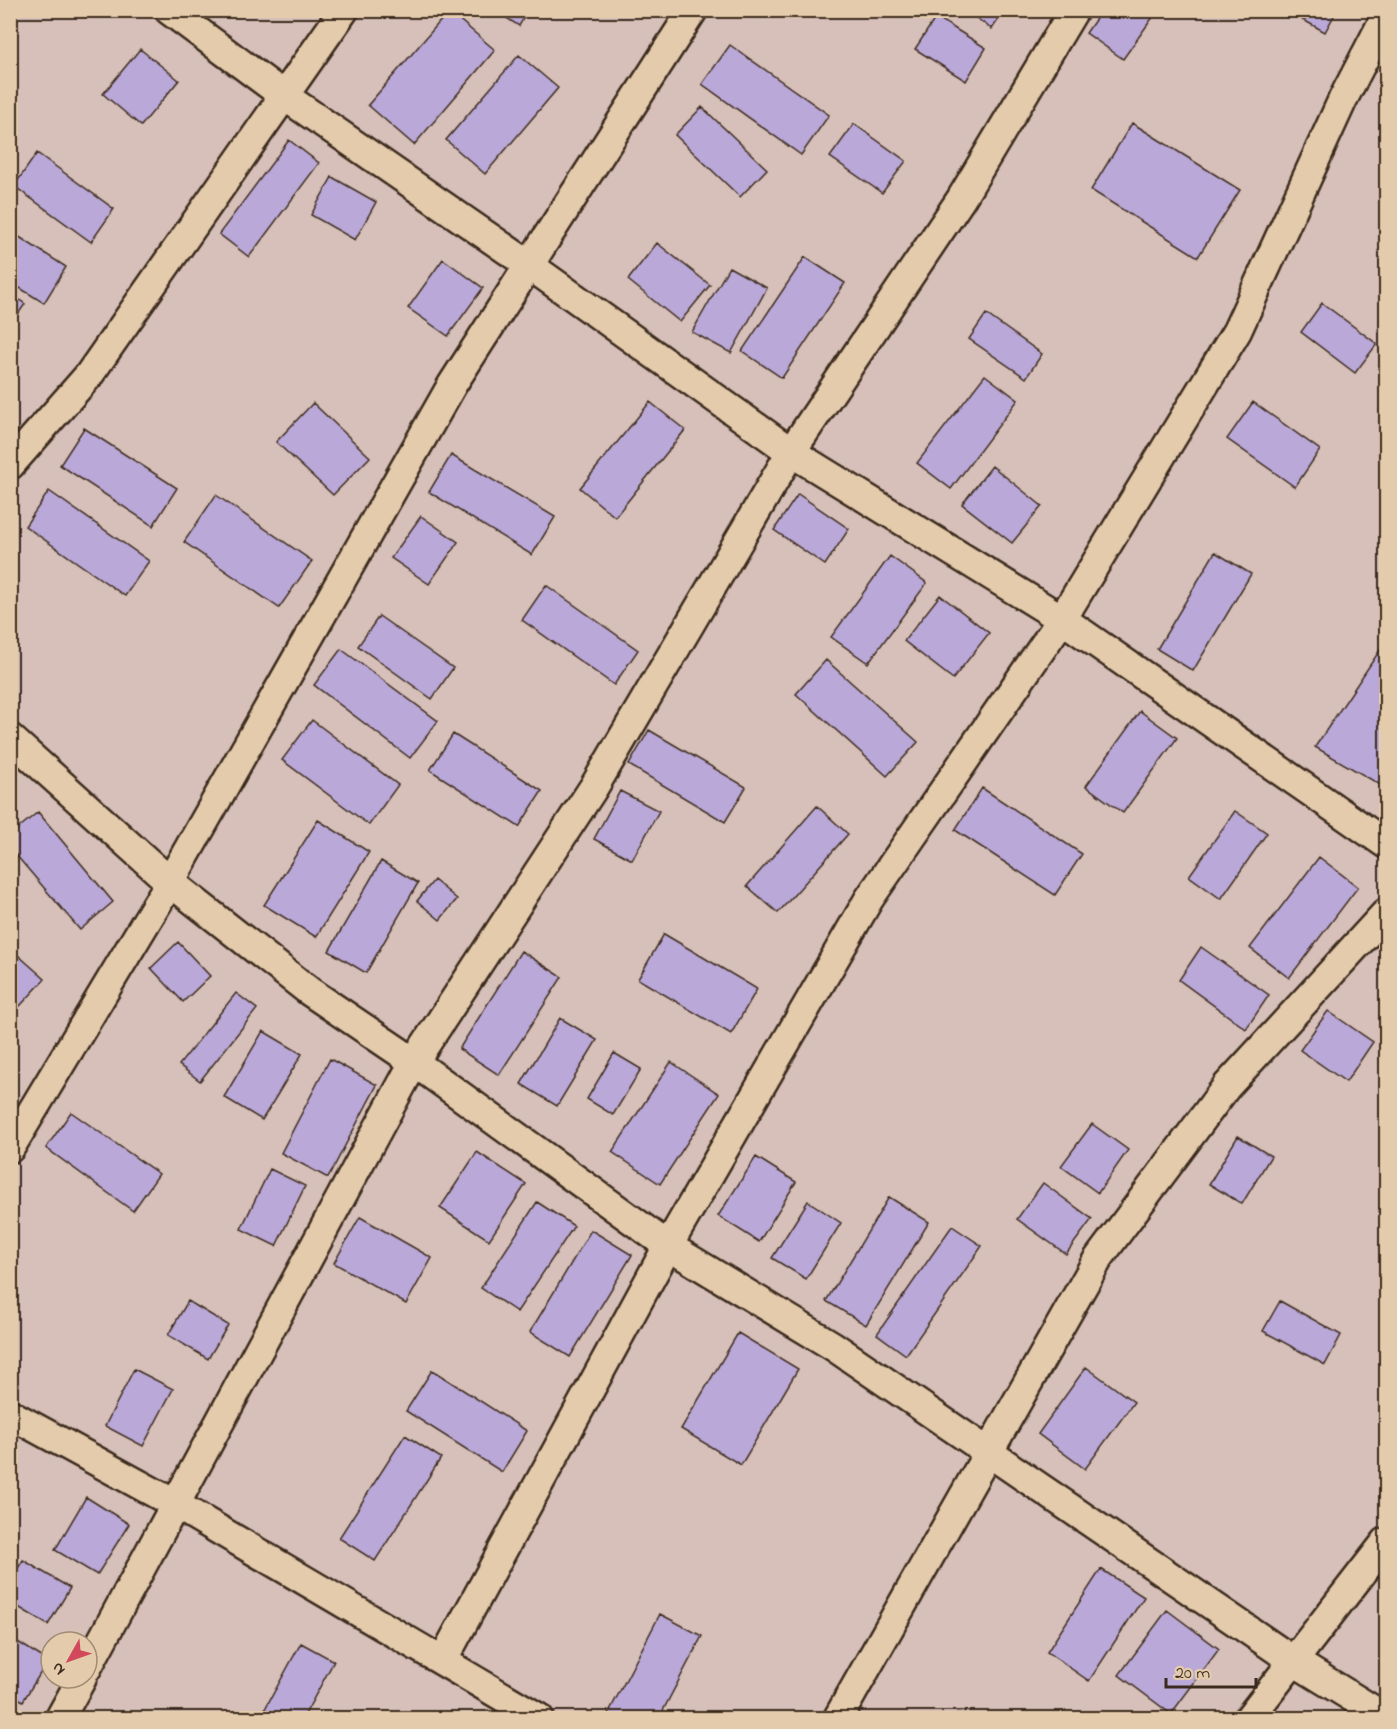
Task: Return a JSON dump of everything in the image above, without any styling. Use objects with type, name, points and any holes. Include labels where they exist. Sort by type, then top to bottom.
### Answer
[{"type":"street","points":[[169,10],[283,95],[529,265],[791,452],[1062,619],[1386,844]]},
{"type":"street","points":[[10,465],[89,375],[344,10]]},
{"type":"street","points":[[10,1148],[170,882],[452,385],[646,87],[693,10]]},
{"type":"street","points":[[99,1646],[414,1062],[594,787],[791,452],[961,199],[1074,10]]},
{"type":"street","points":[[443,1660],[668,1246],[869,899],[1062,619],[1237,331],[1343,99],[1386,16]]},
{"type":"street","points":[[10,738],[170,882],[309,991],[414,1062],[668,1246],[833,1346],[1295,1662],[1386,1718]]},
{"type":"street","points":[[838,1719],[1098,1259],[1227,1086],[1386,913]]},
{"type":"street","points":[[10,1414],[175,1504],[443,1660],[539,1719]]},
{"type":"street","points":[[1249,1719],[1386,1542]]},
{"type":"street","points":[[60,1719],[76,1690]]},
{"type":"building","points":[[494,10],[528,10],[519,26]]},
{"type":"building","points":[[965,10],[1005,10],[992,29]]},
{"type":"building","points":[[1102,10],[1158,10],[1123,59],[1086,33]]},
{"type":"building","points":[[1285,10],[1337,10],[1325,32]]},
{"type":"building","points":[[449,11],[495,50],[414,145],[368,105]]},
{"type":"building","points":[[936,17],[986,48],[966,81],[915,49]]},
{"type":"building","points":[[730,45],[829,115],[801,155],[702,84]]},
{"type":"building","points":[[140,49],[179,80],[141,126],[103,94]]},
{"type":"building","points":[[519,55],[558,88],[485,174],[446,140]]},
{"type":"building","points":[[702,107],[767,169],[740,197],[675,135]]},
{"type":"building","points":[[1132,123],[1240,190],[1198,257],[1091,190]]},
{"type":"building","points":[[854,124],[906,161],[882,193],[830,157]]},
{"type":"building","points":[[289,140],[319,163],[249,257],[219,234]]},
{"type":"building","points":[[37,153],[114,209],[91,242],[14,186]]},
{"type":"building","points":[[332,177],[376,202],[355,240],[311,215]]},
{"type":"building","points":[[10,231],[66,267],[44,303],[10,282]]},
{"type":"building","points":[[657,243],[710,285],[680,322],[628,280]]},
{"type":"building","points":[[805,257],[845,283],[782,378],[742,351]]},
{"type":"building","points":[[443,259],[483,288],[448,336],[408,308]]},
{"type":"building","points":[[729,267],[767,288],[731,353],[692,332]]},
{"type":"building","points":[[10,293],[25,304],[10,326]]},
{"type":"building","points":[[1322,303],[1377,344],[1355,373],[1301,332]]},
{"type":"building","points":[[986,314],[1042,354],[1026,378],[969,339]]},
{"type":"building","points":[[985,375],[1018,400],[951,489],[917,463]]},
{"type":"building","points":[[650,402],[685,430],[615,517],[580,488]]},
{"type":"building","points":[[1253,402],[1320,450],[1295,487],[1227,439]]},
{"type":"building","points":[[313,403],[370,457],[333,495],[276,442]]},
{"type":"building","points":[[84,428],[177,488],[153,526],[60,465]]},
{"type":"building","points":[[451,455],[555,517],[532,555],[429,492]]},
{"type":"building","points":[[992,466],[1042,506],[1012,543],[962,504]]},
{"type":"building","points":[[49,491],[149,561],[125,596],[25,526]]},
{"type":"building","points":[[798,494],[849,529],[825,565],[774,530]]},
{"type":"building","points":[[216,495],[312,561],[279,608],[184,542]]},
{"type":"building","points":[[421,516],[458,542],[429,584],[391,558]]},
{"type":"building","points":[[1215,552],[1251,574],[1193,671],[1157,649]]},
{"type":"building","points":[[890,556],[927,583],[868,663],[831,637]]},
{"type":"building","points":[[546,585],[638,650],[614,685],[522,620]]},
{"type":"building","points":[[940,595],[989,633],[953,679],[904,641]]},
{"type":"building","points":[[379,616],[453,668],[432,699],[358,646]]},
{"type":"building","points":[[341,649],[438,721],[410,758],[314,685]]},
{"type":"building","points":[[1380,650],[1386,655],[1386,783],[1384,787],[1315,747]]},
{"type":"building","points":[[826,660],[918,742],[887,776],[796,694]]},
{"type":"building","points":[[1140,711],[1177,738],[1123,813],[1086,786]]},
{"type":"building","points":[[312,720],[398,785],[369,825],[282,760]]},
{"type":"building","points":[[649,730],[746,787],[725,822],[629,765]]},
{"type":"building","points":[[453,734],[542,791],[519,827],[430,770]]},
{"type":"building","points":[[982,788],[1082,854],[1055,895],[955,830]]},
{"type":"building","points":[[620,791],[659,811],[632,860],[594,839]]},
{"type":"building","points":[[817,806],[848,834],[778,913],[747,886]]},
{"type":"building","points":[[1235,811],[1267,833],[1221,899],[1189,876]]},
{"type":"building","points":[[38,812],[113,902],[80,930],[10,848],[10,835]]},
{"type":"building","points":[[318,820],[369,852],[316,937],[264,905]]},
{"type":"building","points":[[1319,857],[1358,887],[1289,978],[1250,948]]},
{"type":"building","points":[[381,861],[418,883],[366,973],[329,951]]},
{"type":"building","points":[[434,880],[457,899],[440,920],[417,901]]},
{"type":"building","points":[[664,934],[757,989],[731,1034],[638,979]]},
{"type":"building","points":[[178,942],[210,976],[183,1002],[151,968]]},
{"type":"building","points":[[1201,947],[1269,995],[1246,1029],[1179,980]]},
{"type":"building","points":[[10,948],[45,979],[20,1006],[10,998]]},
{"type":"building","points":[[521,951],[562,977],[499,1075],[459,1049]]},
{"type":"building","points":[[236,993],[257,1009],[200,1081],[179,1065]]},
{"type":"building","points":[[1328,1011],[1373,1042],[1346,1082],[1300,1050]]},
{"type":"building","points":[[560,1018],[597,1040],[557,1106],[521,1084]]},
{"type":"building","points":[[263,1031],[302,1054],[262,1120],[224,1097]]},
{"type":"building","points":[[614,1053],[641,1069],[613,1115],[587,1099]]},
{"type":"building","points":[[330,1059],[377,1085],[328,1178],[281,1153]]},
{"type":"building","points":[[671,1062],[719,1094],[660,1184],[612,1152]]},
{"type":"building","points":[[71,1112],[159,1174],[133,1211],[46,1148]]},
{"type":"building","points":[[1092,1124],[1128,1150],[1098,1193],[1061,1166]]},
{"type":"building","points":[[1238,1136],[1271,1156],[1242,1204],[1209,1184]]},
{"type":"building","points":[[477,1152],[526,1184],[489,1240],[440,1208]]},
{"type":"building","points":[[756,1157],[796,1182],[759,1242],[718,1216]]},
{"type":"building","points":[[270,1169],[305,1186],[276,1246],[241,1229]]},
{"type":"building","points":[[1043,1183],[1092,1219],[1066,1254],[1017,1219]]},
{"type":"building","points":[[889,1197],[929,1222],[866,1325],[826,1301]]},
{"type":"building","points":[[808,1201],[841,1223],[806,1279],[772,1258]]},
{"type":"building","points":[[537,1202],[574,1226],[517,1312],[481,1288]]},
{"type":"building","points":[[360,1217],[432,1258],[406,1304],[334,1263]]},
{"type":"building","points":[[952,1226],[982,1246],[906,1355],[877,1334]]},
{"type":"building","points":[[591,1230],[632,1255],[570,1357],[530,1332]]},
{"type":"building","points":[[188,1301],[228,1325],[208,1359],[168,1335]]},
{"type":"building","points":[[1280,1301],[1341,1335],[1325,1365],[1263,1331]]},
{"type":"building","points":[[738,1333],[798,1369],[741,1465],[681,1429]]},
{"type":"building","points":[[1086,1367],[1134,1402],[1085,1469],[1038,1434]]},
{"type":"building","points":[[134,1369],[173,1389],[143,1446],[105,1426]]},
{"type":"building","points":[[432,1370],[527,1431],[502,1472],[406,1411]]},
{"type":"building","points":[[405,1435],[441,1458],[375,1561],[339,1538]]},
{"type":"building","points":[[86,1497],[129,1524],[97,1575],[55,1550]]},
{"type":"building","points":[[23,1560],[70,1588],[48,1625],[10,1602],[10,1581]]},
{"type":"building","points":[[1101,1569],[1144,1597],[1089,1681],[1047,1652]]},
{"type":"building","points":[[1167,1610],[1219,1649],[1171,1714],[1119,1675]]},
{"type":"building","points":[[660,1614],[702,1636],[659,1718],[606,1718]]},
{"type":"building","points":[[10,1637],[39,1655],[39,1675],[23,1701],[10,1693]]},
{"type":"building","points":[[301,1643],[334,1661],[303,1718],[260,1718]]}]
